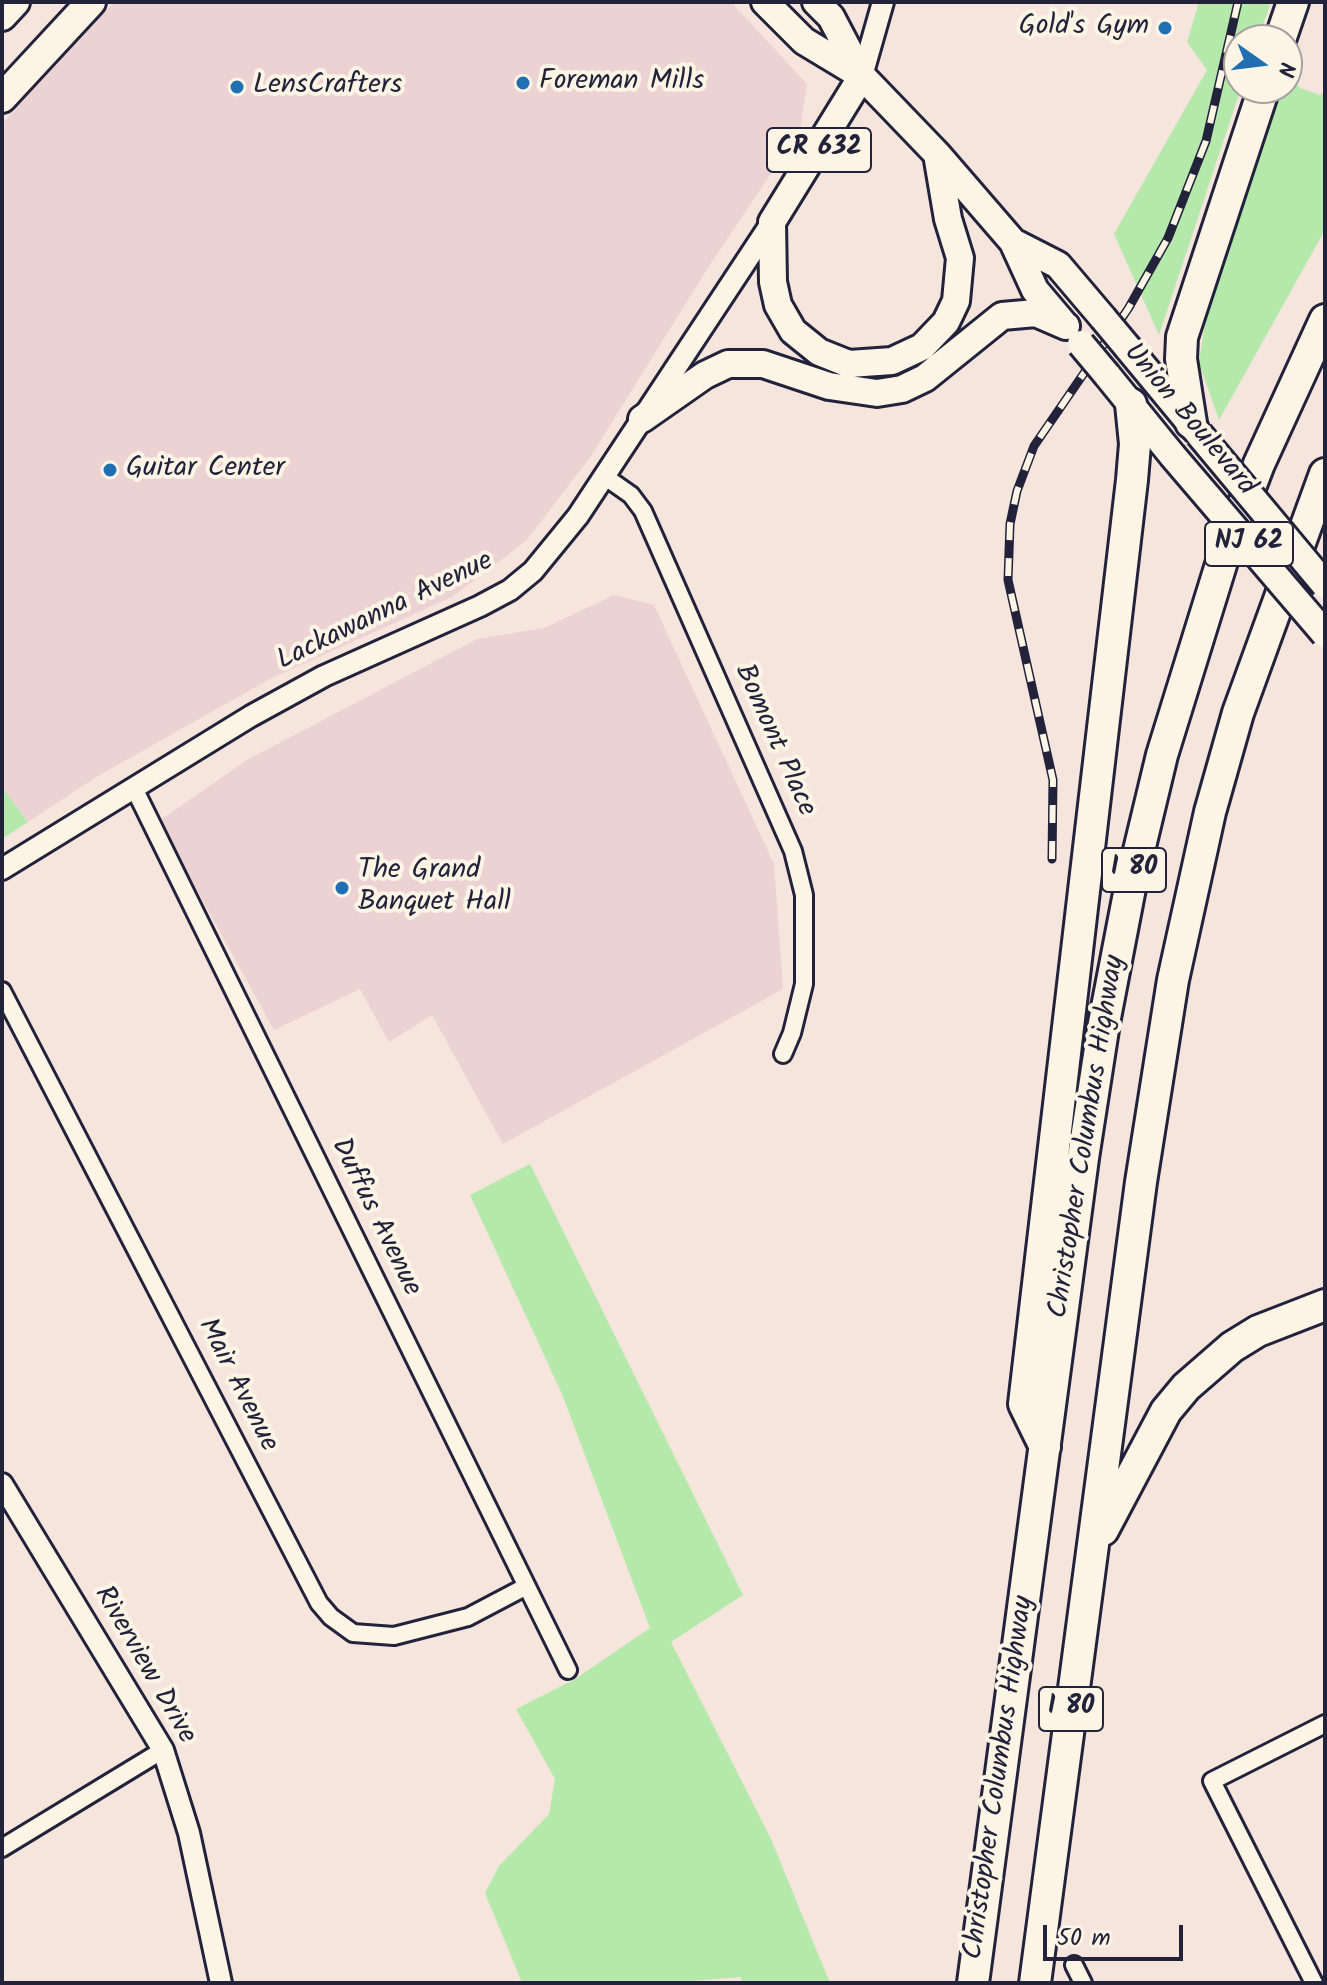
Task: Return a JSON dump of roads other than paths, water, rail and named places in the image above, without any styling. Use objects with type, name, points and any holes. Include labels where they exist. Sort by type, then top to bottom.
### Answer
[{"type":"highway","points":[[2,16],[15,2]]},
{"type":"highway","points":[[2,98],[91,2]]},
{"type":"highway","points":[[1285,24],[1293,2]]},
{"type":"highway","points":[[1195,428],[1181,359],[1182,337],[1259,104]]},
{"type":"highway","name":"Christopher Columbus Highway","points":[[973,1983],[1101,1036],[1145,821],[1181,688],[1223,558],[1265,452],[1325,320]]},
{"type":"highway","points":[[1045,1447],[1024,1404],[1132,480],[1135,444],[1131,404]]},
{"type":"highway","name":"Christopher Columbus Highway","points":[[1035,1983],[1147,1141],[1187,912],[1238,713],[1322,484]]},
{"type":"highway","points":[[1092,1550],[1166,1411],[1186,1387],[1232,1347],[1258,1331],[1325,1305]]},
{"type":"main road","name":"Union Boulevard","points":[[765,2],[804,41],[862,76],[937,154],[1013,242],[1035,290],[1325,634]]},
{"type":"main road","name":"Union Boulevard","points":[[816,2],[831,17],[862,76]]},
{"type":"main road","name":"Lackawanna Avenue","points":[[772,222],[862,76]]},
{"type":"main road","points":[[772,222],[775,294],[786,321],[801,339],[819,352],[849,364],[877,364],[912,353],[931,340],[946,322],[959,287],[960,258],[948,219],[937,154]]},
{"type":"main road","name":"Union Boulevard","points":[[1013,242],[1058,265],[1325,585]]},
{"type":"main road","points":[[642,419],[705,375],[728,364],[763,364],[829,386],[877,393],[902,389],[925,378],[1002,316],[1036,313],[1074,335]]},
{"type":"street","points":[[862,76],[883,2]]},
{"type":"street","name":"Lackawanna Avenue","points":[[2,869],[315,681],[438,628],[510,590],[558,544],[772,222]]},
{"type":"street","name":"Bomont Place","points":[[604,476],[631,495],[643,511],[793,851],[804,895],[804,984],[792,1033],[783,1054]]},
{"type":"street","name":"Duffus Avenue","points":[[134,788],[568,1670]]},
{"type":"street","name":"Mair Avenue","points":[[2,991],[319,1603],[331,1617],[353,1633],[394,1636],[468,1617],[525,1587]]},
{"type":"street","name":"Riverview Drive","points":[[2,1484],[163,1750],[189,1833],[221,1983]]},
{"type":"street","points":[[1314,1983],[1212,1781],[1325,1724]]},
{"type":"street","points":[[2,1848],[163,1750]]},
{"type":"street","points":[[1074,1965],[1083,1983]]},
{"type":"railway","points":[[1052,859],[1053,780],[1008,580],[1010,524],[1017,491],[1034,446],[1128,309],[1168,238],[1206,141],[1238,2]]},
{"type":"place","name":"Gold's Gym","points":[[1165,28]]},
{"type":"place","name":"Foreman Mills","points":[[523,83]]},
{"type":"place","name":"LensCrafters","points":[[237,87]]},
{"type":"place","name":"Guitar Center","points":[[110,470]]},
{"type":"place","name":"The Grand Banquet Hall","points":[[342,888]]}]
